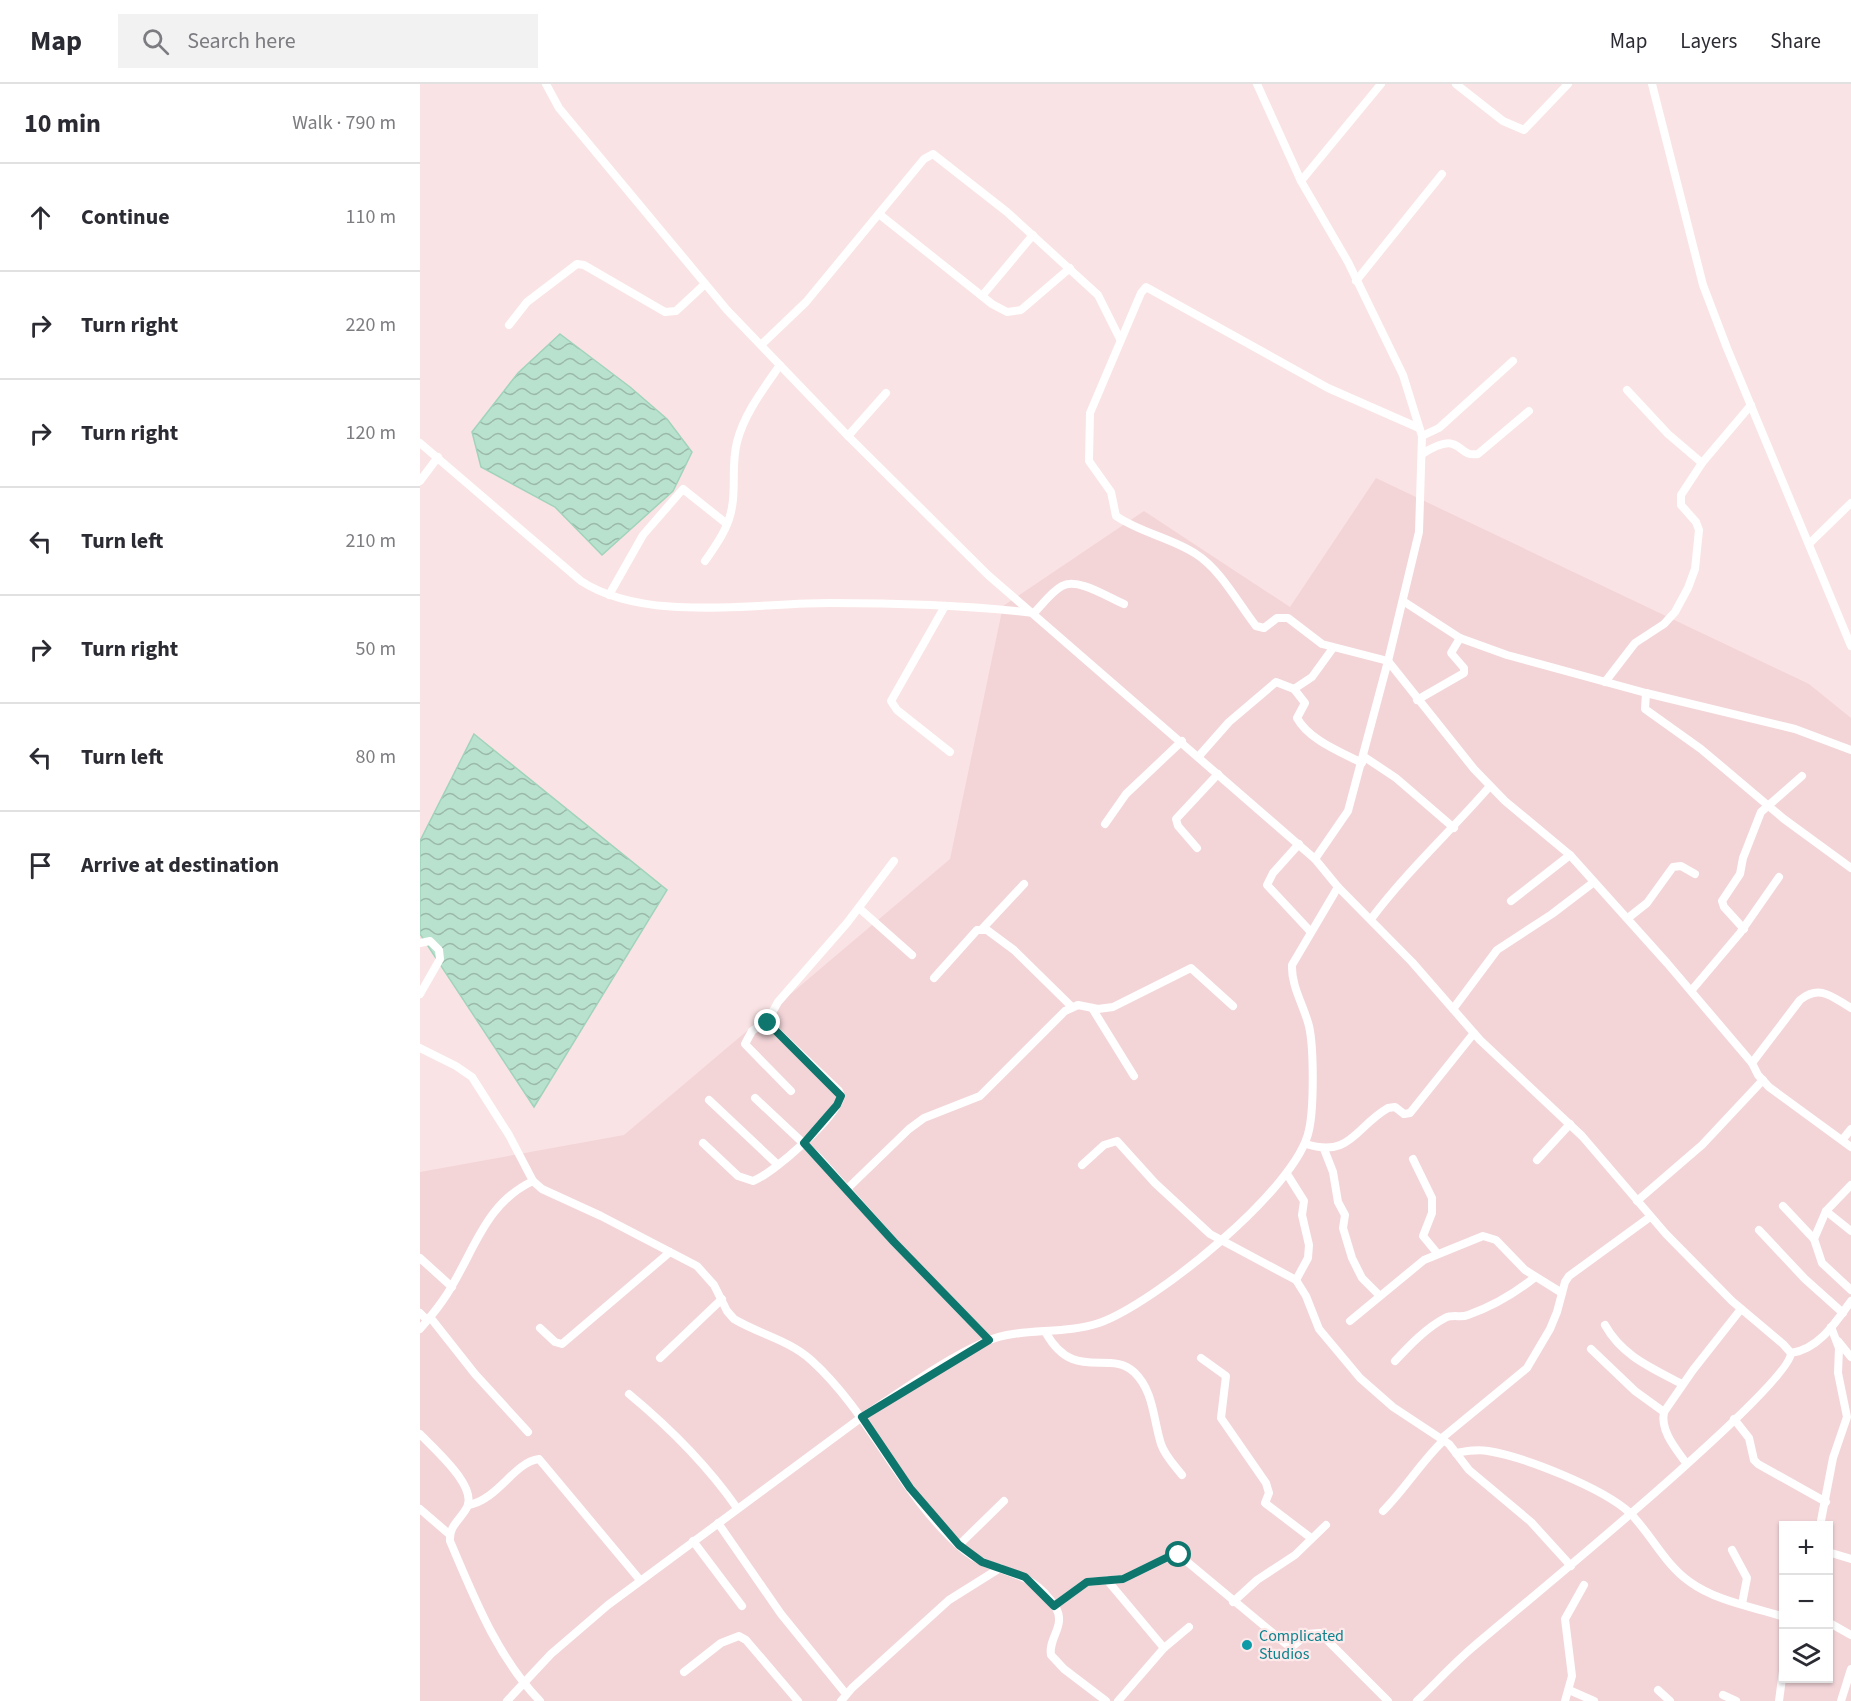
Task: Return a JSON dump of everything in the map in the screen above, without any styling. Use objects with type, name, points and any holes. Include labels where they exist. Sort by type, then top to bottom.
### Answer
[{"type":"street","points":[[546,84],[565,116],[705,284],[848,436],[988,575],[1182,741],[1315,859],[1338,887],[1371,919],[1474,1032],[1570,1124],[1650,1217],[1742,1309],[1791,1353]]},
{"type":"street","points":[[1257,84],[1301,181],[1356,281],[1403,375],[1421,432],[1419,532],[1403,601],[1363,760],[1344,820],[1319,849],[1315,859]]},
{"type":"street","points":[[1301,181],[1381,84]]},
{"type":"street","points":[[1456,84],[1503,121],[1524,130],[1568,84]]},
{"type":"street","points":[[1652,84],[1703,285],[1851,646]]},
{"type":"street","points":[[761,345],[806,302],[924,159],[933,154],[1070,268],[1102,300],[1120,339]]},
{"type":"street","points":[[1356,281],[1442,174]]},
{"type":"street","points":[[879,214],[1001,310],[1014,313],[1070,268]]},
{"type":"street","points":[[982,296],[1033,235]]},
{"type":"street","points":[[509,325],[527,303],[577,264],[665,312],[676,311],[705,284]]},
{"type":"street","points":[[1513,361],[1439,428],[1421,432],[1328,388],[1149,287],[1140,292],[1092,405],[1088,455],[1091,465],[1111,492],[1116,516],[1149,534],[1183,546],[1207,562],[1259,628],[1264,628],[1277,618],[1288,618],[1315,640],[1333,648],[1388,661],[1417,700],[1490,786],[1569,855],[1628,918],[1752,1063],[1763,1080],[1851,1147]]},
{"type":"street","points":[[705,561],[727,524],[733,504],[732,481],[741,431],[780,365]]},
{"type":"street","points":[[1627,390],[1668,434],[1702,463]]},
{"type":"street","points":[[848,436],[886,393]]},
{"type":"street","points":[[1605,682],[1635,643],[1664,624],[1675,612],[1688,588],[1695,569],[1700,530],[1681,504],[1681,495],[1702,463],[1751,405]]},
{"type":"street","points":[[1422,454],[1448,442],[1457,444],[1469,454],[1478,454],[1529,411]]},
{"type":"street","points":[[420,442],[581,581],[609,594],[641,602],[683,605],[826,603],[945,606],[1034,613],[1059,588],[1069,584],[1080,585],[1124,604]]},
{"type":"street","points":[[420,480],[438,457]]},
{"type":"street","points":[[609,594],[643,535],[683,489],[727,524]]},
{"type":"street","points":[[1809,544],[1851,503]]},
{"type":"street","points":[[1403,601],[1460,638],[1507,655],[1646,693],[1795,729],[1851,750]]},
{"type":"street","points":[[945,606],[891,701],[897,710],[950,752]]},
{"type":"street","points":[[1417,700],[1464,673],[1464,668],[1450,653],[1460,638]]},
{"type":"street","points":[[1294,689],[1312,676],[1333,648]]},
{"type":"street","points":[[1199,756],[1229,722],[1276,682],[1294,689],[1304,700],[1298,718],[1302,726],[1322,741],[1396,778],[1454,828]]},
{"type":"street","points":[[1646,693],[1645,709],[1701,749],[1767,804],[1851,868]]},
{"type":"street","points":[[1105,824],[1126,794],[1182,741]]},
{"type":"street","points":[[1197,848],[1178,826],[1176,819],[1218,774]]},
{"type":"street","points":[[1744,929],[1724,907],[1722,901],[1740,874],[1743,858],[1759,817],[1767,804],[1802,776]]},
{"type":"street","points":[[1371,919],[1404,876],[1454,828],[1490,786]]},
{"type":"street","points":[[1299,844],[1273,873],[1268,885],[1310,932]]},
{"type":"street","points":[[1511,901],[1569,855]]},
{"type":"street","points":[[791,1091],[745,1044],[752,1031],[768,1020],[778,1002],[859,908],[894,861]]},
{"type":"street","points":[[1628,918],[1647,903],[1673,867],[1681,866],[1695,874]]},
{"type":"street","points":[[1691,991],[1744,929],[1779,877]]},
{"type":"street","points":[[1453,1009],[1497,950],[1552,914],[1594,882]]},
{"type":"street","points":[[934,978],[973,934],[982,929],[1024,884]]},
{"type":"street","points":[[507,1701],[568,1638],[640,1580],[862,1417],[989,1340],[1080,1327],[1116,1316],[1155,1291],[1221,1241],[1287,1174],[1306,1144],[1312,1105],[1311,1038],[1292,969],[1293,960],[1338,887]]},
{"type":"street","points":[[859,908],[912,955]]},
{"type":"street","points":[[982,929],[993,933],[1014,950],[1072,1007]]},
{"type":"street","points":[[420,944],[426,940],[430,941],[439,950],[440,959],[420,994]]},
{"type":"street","points":[[847,1189],[909,1129],[924,1118],[980,1096],[1057,1018],[1072,1007],[1113,1006],[1191,968],[1233,1006]]},
{"type":"street","points":[[1752,1063],[1807,994],[1813,991],[1827,994],[1851,1008]]},
{"type":"street","points":[[1092,1008],[1134,1076]]},
{"type":"street","points":[[703,1143],[746,1180],[759,1179],[804,1143],[837,1105],[841,1096],[770,1025],[768,1020]]},
{"type":"street","points":[[1306,1144],[1324,1149],[1342,1146],[1374,1117],[1388,1108],[1395,1107],[1404,1114],[1410,1113],[1474,1032]]},
{"type":"street","points":[[420,1048],[456,1066],[472,1077],[519,1153],[531,1178],[552,1195],[601,1216],[697,1266],[714,1285],[734,1319],[795,1348],[810,1359],[862,1417],[916,1496],[959,1545],[982,1562],[1025,1577],[1054,1606],[1060,1622],[1051,1656],[1064,1669],[1106,1701]]},
{"type":"street","points":[[1637,1202],[1702,1145],[1763,1080]]},
{"type":"street","points":[[755,1098],[804,1143],[989,1340]]},
{"type":"street","points":[[709,1100],[778,1165]]},
{"type":"street","points":[[1537,1160],[1570,1124]]},
{"type":"street","points":[[1843,1139],[1851,1129]]},
{"type":"street","points":[[1082,1165],[1104,1145],[1117,1141],[1184,1210],[1221,1241],[1296,1280],[1306,1296],[1319,1329],[1360,1378],[1393,1407],[1443,1439],[1483,1484],[1543,1534],[1571,1566]]},
{"type":"street","points":[[1324,1149],[1333,1172],[1338,1202],[1345,1215],[1343,1225],[1347,1244],[1362,1278],[1379,1295]]},
{"type":"street","points":[[1413,1159],[1432,1198],[1432,1213],[1423,1236],[1437,1253]]},
{"type":"street","points":[[1287,1174],[1304,1201],[1302,1215],[1310,1245],[1308,1258],[1296,1280]]},
{"type":"street","points":[[420,1329],[452,1287],[489,1216],[531,1178]]},
{"type":"street","points":[[1814,1239],[1826,1211],[1851,1185]]},
{"type":"street","points":[[1783,1206],[1814,1239],[1822,1263],[1851,1290]]},
{"type":"street","points":[[1826,1211],[1851,1231]]},
{"type":"street","points":[[1383,1511],[1443,1439],[1527,1368],[1546,1338],[1569,1276],[1650,1217]]},
{"type":"street","points":[[1759,1230],[1805,1279],[1843,1312]]},
{"type":"street","points":[[1350,1322],[1413,1267],[1437,1253],[1474,1238],[1489,1236],[1534,1278],[1562,1293]]},
{"type":"street","points":[[540,1328],[555,1342],[562,1344],[670,1252]]},
{"type":"street","points":[[420,1258],[452,1287]]},
{"type":"street","points":[[1395,1360],[1417,1338],[1443,1320],[1452,1316],[1467,1316],[1510,1294],[1534,1278]]},
{"type":"street","points":[[660,1358],[722,1299]]},
{"type":"street","points":[[1791,1353],[1807,1348],[1831,1327],[1851,1301]]},
{"type":"street","points":[[1686,1463],[1666,1432],[1664,1412],[1682,1384],[1742,1309]]},
{"type":"street","points":[[420,1313],[428,1319],[528,1432]]},
{"type":"street","points":[[1605,1325],[1616,1342],[1630,1355],[1682,1384]]},
{"type":"street","points":[[1831,1327],[1837,1340],[1851,1357]]},
{"type":"street","points":[[1046,1333],[1058,1349],[1082,1363],[1120,1363],[1134,1372],[1149,1393],[1162,1445],[1182,1475]]},
{"type":"street","points":[[1821,1521],[1833,1458],[1847,1418],[1838,1373],[1837,1340]]},
{"type":"street","points":[[1591,1349],[1635,1391],[1664,1412]]},
{"type":"street","points":[[1417,1701],[1473,1647],[1631,1514],[1734,1419],[1786,1366],[1791,1353]]},
{"type":"street","points":[[1201,1358],[1226,1376],[1221,1418],[1266,1483],[1269,1493],[1266,1503],[1311,1539]]},
{"type":"street","points":[[629,1394],[681,1441],[721,1485],[737,1509]]},
{"type":"street","points":[[1734,1419],[1749,1438],[1754,1460],[1758,1464],[1826,1502]]},
{"type":"street","points":[[420,1434],[464,1483],[468,1492],[468,1505],[449,1534]]},
{"type":"street","points":[[1456,1453],[1487,1451],[1533,1464],[1611,1498],[1631,1514],[1686,1580],[1710,1593],[1779,1615]]},
{"type":"street","points":[[468,1505],[490,1497],[523,1468],[539,1459],[640,1580]]},
{"type":"street","points":[[959,1545],[1004,1501]]},
{"type":"street","points":[[420,1509],[449,1534],[480,1610],[522,1683],[540,1701]]},
{"type":"street","points":[[718,1523],[781,1614],[844,1698],[949,1600],[1000,1568]]},
{"type":"street","points":[[1233,1602],[1257,1580],[1289,1560],[1326,1525]]},
{"type":"street","points":[[693,1541],[742,1606]]},
{"type":"street","points":[[1732,1550],[1747,1578],[1742,1604]]},
{"type":"street","points":[[1833,1554],[1851,1559]]},
{"type":"street","points":[[1054,1606],[1087,1582],[1123,1579],[1170,1556],[1179,1555],[1289,1646],[1294,1646],[1307,1634],[1320,1633],[1388,1701]]},
{"type":"street","points":[[1107,1580],[1164,1648]]},
{"type":"street","points":[[1565,1701],[1572,1667],[1565,1619],[1584,1585]]},
{"type":"street","points":[[1833,1625],[1851,1635]]},
{"type":"street","points":[[1118,1701],[1164,1648],[1189,1627]]},
{"type":"street","points":[[684,1672],[721,1643],[739,1636],[746,1640],[798,1701]]},
{"type":"street","points":[[1841,1701],[1851,1670]]},
{"type":"street","points":[[1779,1701],[1781,1683]]},
{"type":"street","points":[[1569,1690],[1594,1701]]},
{"type":"street","points":[[1658,1690],[1670,1701]]},
{"type":"street","points":[[1723,1695],[1736,1701]]},
{"type":"shaded area","points":[[1376,478],[1809,684],[1851,718],[1851,1701],[420,1701],[420,1172],[624,1135],[950,859],[1003,606],[1144,511],[1290,607]]},
{"type":"water","points":[[560,334],[630,387],[667,419],[692,452],[673,491],[602,555],[555,507],[481,467],[472,432],[518,373]]},
{"type":"water","points":[[474,734],[667,890],[534,1107],[420,934],[420,841]]},
{"type":"place","name":"Complicated Studios","points":[[1247,1645]]},
{"type":"route","points":[[768,1023],[839,1091],[841,1096],[837,1105],[804,1143],[873,1220],[989,1340],[862,1417],[910,1488],[946,1532],[967,1552],[982,1562],[1025,1577],[1054,1606],[1087,1582],[1123,1579],[1170,1556],[1179,1555]]}]
